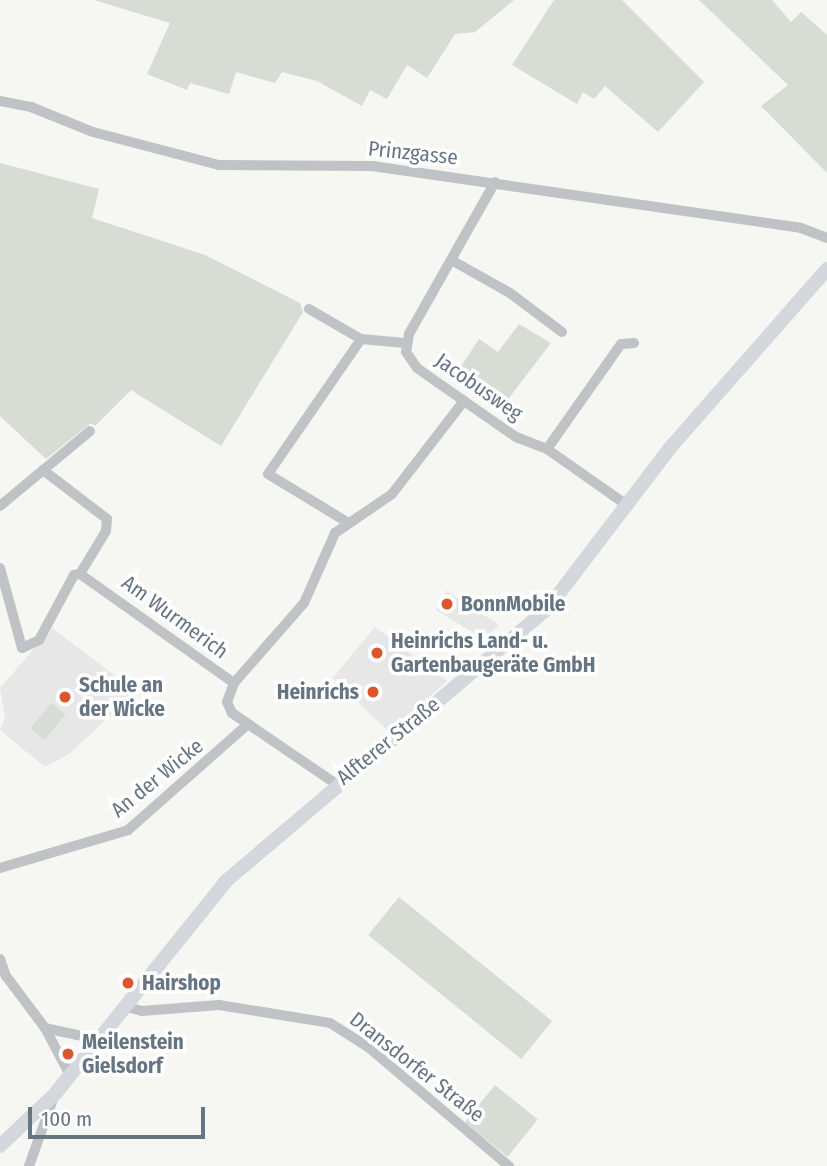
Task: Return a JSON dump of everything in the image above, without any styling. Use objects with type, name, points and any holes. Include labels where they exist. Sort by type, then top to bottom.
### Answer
[{"type":"street","name":"Prinzgasse","points":[[0,101],[31,107],[93,132],[219,165],[372,166],[801,228],[827,238]]},
{"type":"street","points":[[309,309],[361,339],[405,343],[495,182]]},
{"type":"street","points":[[453,261],[510,293],[562,332]]},
{"type":"street","name":"Alfterer Straße","points":[[0,1146],[55,1094],[226,881],[336,784],[548,608],[669,449],[827,270]]},
{"type":"street","points":[[347,522],[268,474],[361,339]]},
{"type":"street","name":"Jacobusweg","points":[[405,343],[414,365],[516,437],[547,449],[628,506]]},
{"type":"street","points":[[547,449],[621,344],[634,343]]},
{"type":"street","points":[[234,683],[304,603],[328,545],[347,522],[392,494],[464,401]]},
{"type":"street","points":[[0,506],[90,430]]},
{"type":"street","points":[[0,568],[22,648],[39,640],[74,575],[80,574],[106,531],[107,519],[43,470]]},
{"type":"street","name":"Am Wurmerich","points":[[80,574],[234,683],[227,702],[247,724],[336,784]]},
{"type":"street","name":"An der Wicke","points":[[0,868],[128,830],[247,724]]},
{"type":"street","points":[[0,959],[12,986],[45,1028],[70,1075]]},
{"type":"street","name":"Dransdorfer Straße","points":[[127,1007],[142,1012],[219,1005],[330,1023],[368,1047],[509,1166]]},
{"type":"street","points":[[45,1028],[100,1040]]},
{"type":"street","points":[[29,1166],[55,1094]]},
{"type":"shaded area","points":[[94,0],[514,0],[475,32],[455,34],[427,78],[407,65],[387,99],[370,90],[362,106],[317,81],[282,72],[275,83],[236,72],[229,94],[190,83],[187,90],[147,74],[170,23]]},
{"type":"shaded area","points":[[554,0],[622,0],[704,82],[658,132],[605,86],[594,99],[583,92],[577,104],[512,65]]},
{"type":"shaded area","points":[[699,0],[772,0],[791,22],[801,12],[827,35],[827,173],[761,106],[788,85]]},
{"type":"shaded area","points":[[0,163],[99,189],[92,218],[205,255],[300,303],[303,312],[221,446],[131,390],[95,426],[91,423],[46,459],[0,416]]},
{"type":"shaded area","points":[[519,324],[551,343],[502,407],[456,374],[479,339],[498,352]]},
{"type":"shaded area","points":[[447,591],[499,625],[484,639],[436,610]]},
{"type":"shaded area","points":[[375,627],[447,681],[389,732],[333,678]]},
{"type":"shaded area","name":"Schule an der Wicke","points":[[52,628],[136,692],[69,754],[45,767],[0,730],[5,718],[0,688]]},
{"type":"shaded area","points":[[52,703],[66,715],[44,740],[30,728]]},
{"type":"shaded area","points":[[399,897],[552,1021],[521,1059],[368,935]]},
{"type":"shaded area","points":[[495,1085],[538,1120],[508,1157],[465,1122]]},
{"type":"place","name":"BonnMobile","points":[[447,604]]},
{"type":"place","name":"Heinrichs Land- u. Gartenbaugeräte GmbH","points":[[377,653]]},
{"type":"place","name":"Heinrichs","points":[[373,692]]},
{"type":"place","name":"Schule an der Wicke","points":[[65,697]]},
{"type":"place","name":"Hairshop","points":[[128,983]]},
{"type":"place","name":"Meilenstein Gielsdorf","points":[[68,1054]]}]
